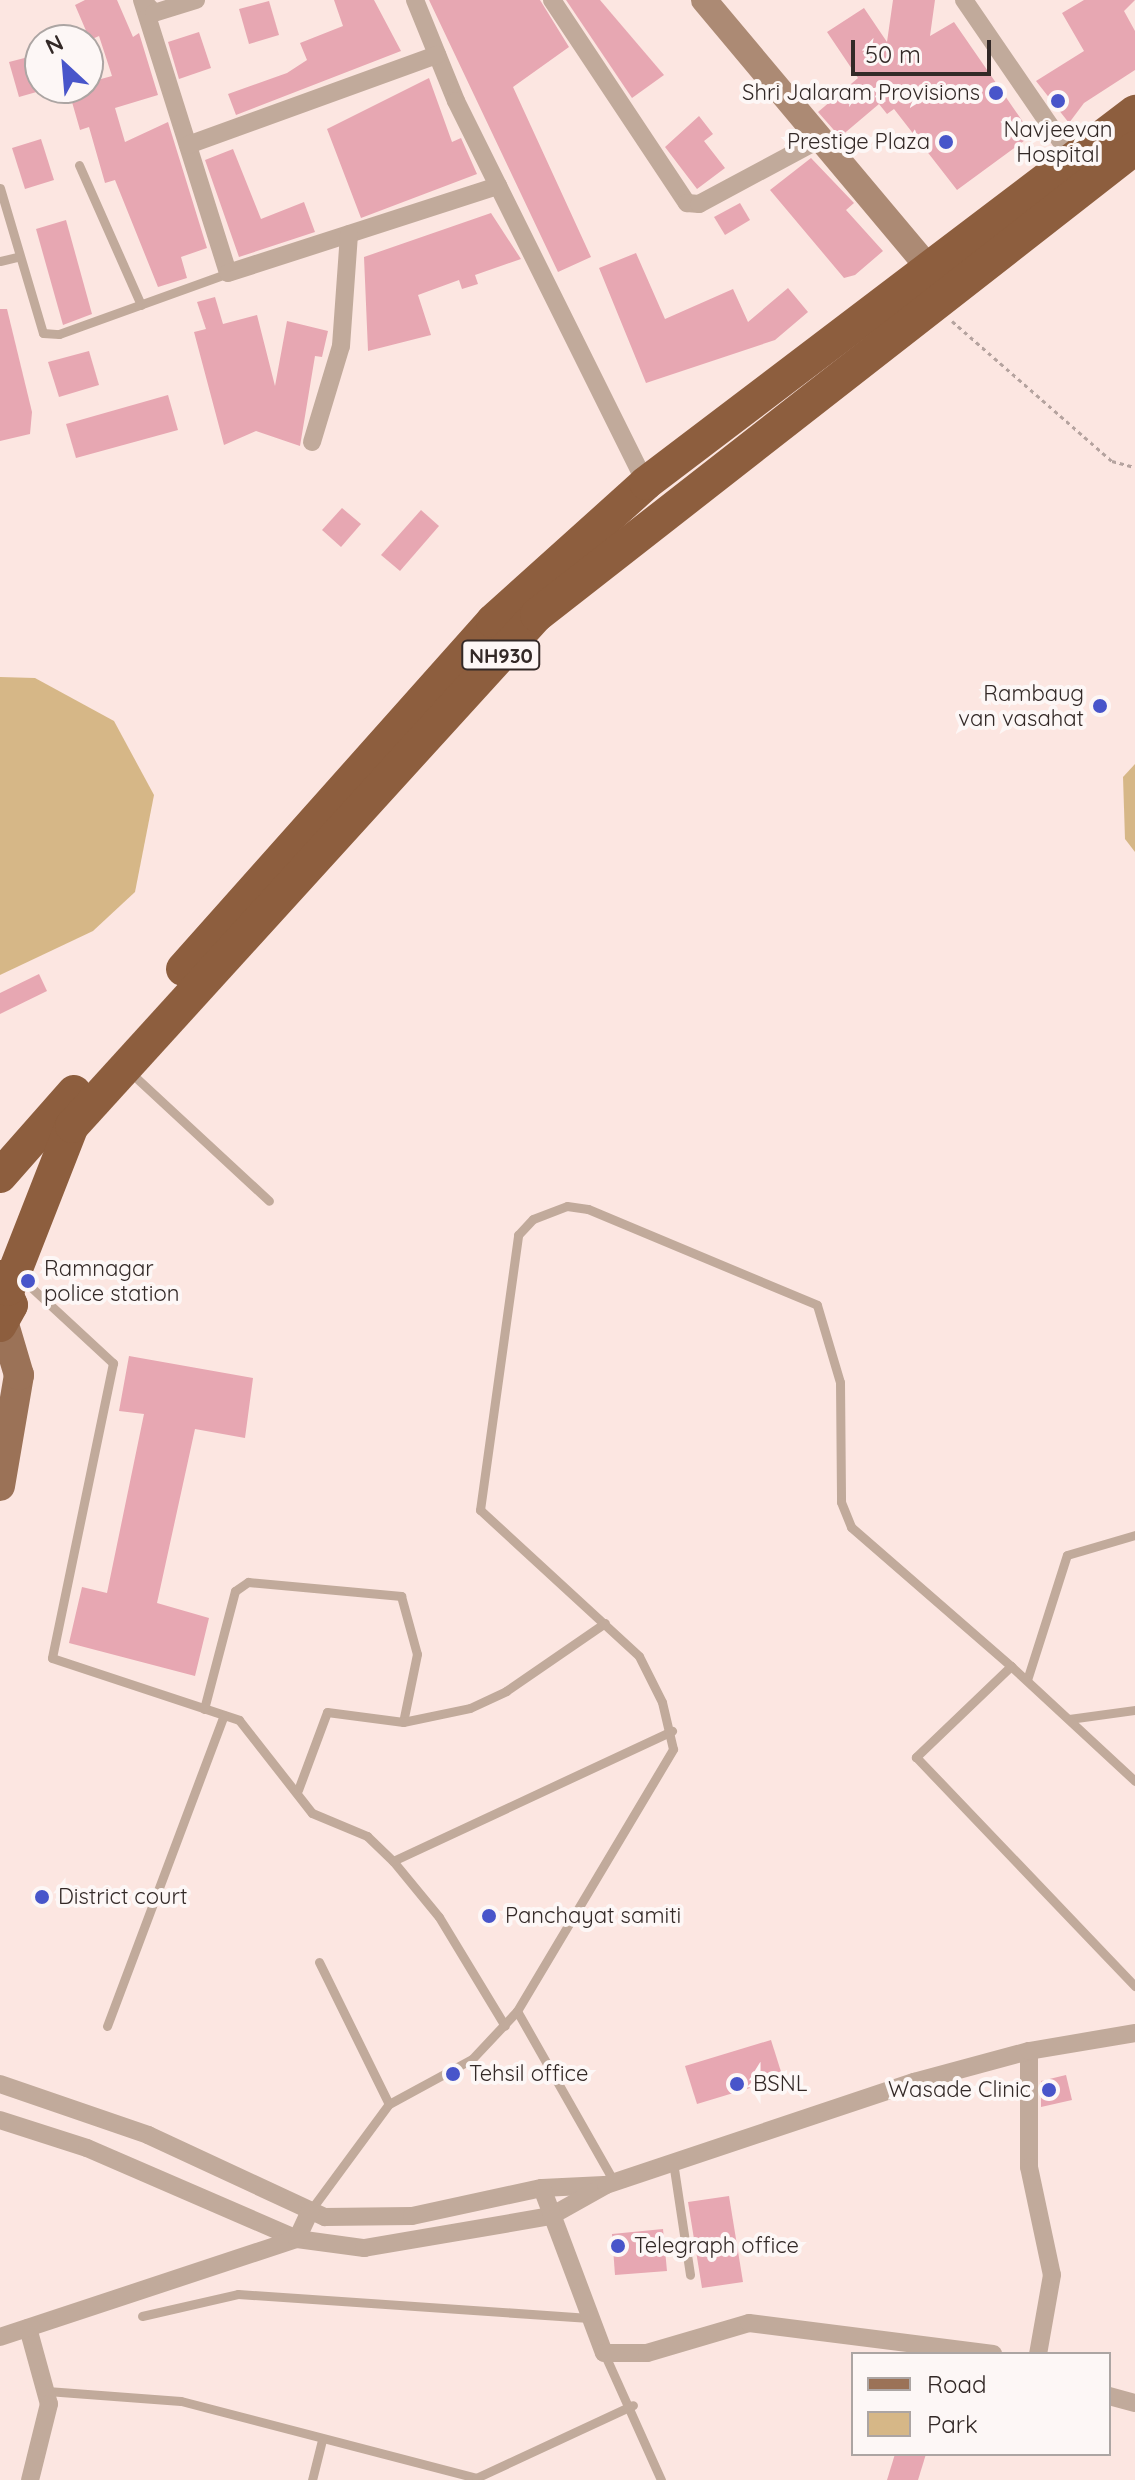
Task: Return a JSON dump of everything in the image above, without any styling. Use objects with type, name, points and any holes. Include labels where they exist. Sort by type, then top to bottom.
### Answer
[{"type":"highway","name":"NH930","points":[[5,1297],[65,1136],[121,1064],[551,602],[937,286],[1073,159],[1135,112]]},
{"type":"highway","name":"NH930","points":[[0,1176],[493,621],[646,483],[1135,148]]},
{"type":"main road","points":[[0,1486],[19,1375],[5,1297]]},
{"type":"street","points":[[142,0],[154,13],[196,0]]},
{"type":"street","points":[[142,0],[228,273],[498,186]]},
{"type":"street","points":[[415,0],[498,186],[646,483]]},
{"type":"street","points":[[552,0],[687,203],[699,204],[822,138]]},
{"type":"street","points":[[704,0],[822,138],[937,286]]},
{"type":"street","points":[[964,0],[1073,159]]},
{"type":"street","points":[[188,145],[437,55]]},
{"type":"street","points":[[312,442],[341,346],[349,234]]},
{"type":"street","points":[[0,2120],[87,2148],[297,2239],[364,2248],[407,2245],[551,2216],[610,2183],[673,2162],[1029,2051],[1135,2033]]},
{"type":"street","points":[[1029,2051],[1029,2167],[1052,2275],[1038,2352]]},
{"type":"street","points":[[0,2084],[148,2135],[310,2211],[355,2221],[398,2217],[542,2188],[610,2183]]},
{"type":"street","points":[[542,2188],[604,2353],[647,2353],[749,2323],[977,2352]]},
{"type":"street","points":[[0,2337],[297,2239],[310,2211]]},
{"type":"street","points":[[28,2328],[47,2391],[30,2480]]},
{"type":"street","points":[[1111,2397],[1135,2403]]},
{"type":"lane","points":[[79,165],[141,305]]},
{"type":"lane","points":[[0,188],[43,333],[59,334],[228,273]]},
{"type":"lane","points":[[0,261],[18,257]]},
{"type":"lane","points":[[121,1064],[269,1201]]},
{"type":"lane","points":[[310,2211],[389,2104],[472,2059],[505,2026],[669,1764],[672,1731],[651,1675],[605,1623],[487,1521],[477,1496],[518,1235],[533,1219],[567,1206],[817,1305],[840,1382],[841,1502],[851,1527],[1027,1680],[1135,1781]]},
{"type":"lane","points":[[5,1297],[113,1363],[52,1658],[239,1720],[298,1790],[312,1813],[367,1836],[393,1861],[439,1917],[505,2026]]},
{"type":"lane","points":[[1027,1680],[1067,1555],[1135,1535]]},
{"type":"lane","points":[[204,1709],[235,1591],[248,1582],[401,1596],[417,1654],[403,1722]]},
{"type":"lane","points":[[298,1790],[327,1712],[403,1722],[488,1701],[605,1623]]},
{"type":"lane","points":[[1011,1666],[916,1757],[1133,1981]]},
{"type":"lane","points":[[1069,1719],[1135,1710]]},
{"type":"lane","points":[[107,2026],[224,1715]]},
{"type":"lane","points":[[393,1861],[672,1731]]},
{"type":"lane","points":[[319,1962],[389,2104]]},
{"type":"lane","points":[[517,2011],[610,2183]]},
{"type":"lane","points":[[673,2162],[690,2275]]},
{"type":"lane","points":[[142,2316],[238,2294],[589,2318]]},
{"type":"lane","points":[[604,2353],[633,2405],[661,2480]]},
{"type":"lane","points":[[47,2391],[181,2401],[475,2479],[633,2405]]},
{"type":"lane","points":[[312,2480],[322,2440]]},
{"type":"path","points":[[937,286],[1112,461],[1135,467]]},
{"type":"green space","points":[[0,677],[35,678],[114,721],[154,795],[135,892],[93,931],[0,975]]},
{"type":"green space","points":[[1135,764],[1135,852],[1125,839],[1123,777]]},
{"type":"building","points":[[85,0],[117,0],[133,37],[139,33],[158,95],[115,108],[125,142],[168,122],[207,248],[181,257],[187,278],[158,287],[115,180],[105,183],[89,127],[80,130],[73,104],[104,104],[104,78],[112,76],[104,51],[104,24],[83,24],[75,5]]},
{"type":"building","points":[[334,0],[374,0],[401,51],[236,115],[228,94],[287,73],[307,60],[300,43],[343,26]]},
{"type":"building","points":[[429,0],[540,0],[569,47],[513,87],[591,257],[558,272]]},
{"type":"building","points":[[566,0],[600,0],[664,75],[632,98]]},
{"type":"building","points":[[893,0],[935,0],[930,36],[954,22],[1032,135],[957,190],[894,109],[887,114],[879,104],[840,137],[818,112],[858,78],[827,32],[864,8],[887,42]]},
{"type":"building","points":[[1084,0],[1135,0],[1124,11],[1135,31],[1135,70],[1084,103],[1069,123],[1036,81],[1084,51],[1062,13]]},
{"type":"building","points":[[269,1],[279,35],[249,44],[239,9]]},
{"type":"building","points":[[199,32],[211,68],[179,79],[168,42]]},
{"type":"building","points":[[24,58],[24,96],[19,97],[9,62]]},
{"type":"building","points":[[429,78],[452,142],[461,138],[477,174],[361,218],[327,129]]},
{"type":"building","points":[[699,116],[713,134],[704,141],[725,168],[697,189],[665,147]]},
{"type":"building","points":[[41,139],[54,180],[25,189],[12,148]]},
{"type":"building","points":[[233,149],[261,219],[304,202],[315,232],[239,257],[205,160]]},
{"type":"building","points":[[811,158],[854,203],[846,210],[883,251],[855,275],[844,278],[770,190]]},
{"type":"building","points":[[740,203],[750,220],[725,235],[714,217]]},
{"type":"building","points":[[491,213],[521,259],[475,275],[478,284],[462,289],[459,280],[418,295],[431,335],[368,351],[364,257]]},
{"type":"building","points":[[66,220],[92,314],[63,325],[36,229]]},
{"type":"building","points":[[636,253],[665,319],[733,289],[748,322],[788,288],[808,312],[775,340],[646,383],[599,268]]},
{"type":"building","points":[[215,297],[223,324],[257,315],[275,386],[287,321],[328,331],[322,357],[315,356],[300,446],[256,431],[224,445],[194,332],[206,329],[197,302]]},
{"type":"building","points":[[0,309],[7,309],[32,412],[30,434],[0,441]]},
{"type":"building","points":[[89,351],[99,385],[59,397],[48,362]]},
{"type":"building","points":[[168,395],[178,430],[76,458],[66,424]]},
{"type":"building","points":[[342,508],[361,524],[341,547],[322,530]]},
{"type":"building","points":[[421,510],[439,526],[400,571],[381,555]]},
{"type":"building","points":[[39,974],[47,991],[0,1014],[0,993]]},
{"type":"building","points":[[129,1356],[253,1378],[245,1438],[195,1429],[157,1603],[209,1618],[195,1676],[69,1643],[82,1587],[107,1593],[144,1414],[119,1411]]},
{"type":"building","points":[[771,2040],[783,2078],[697,2104],[685,2066]]},
{"type":"building","points":[[1066,2075],[1072,2100],[1041,2107],[1041,2081]]},
{"type":"building","points":[[729,2196],[743,2282],[702,2288],[688,2202]]},
{"type":"building","points":[[663,2229],[667,2271],[615,2275],[612,2234]]},
{"type":"building","points":[[894,2456],[925,2456],[918,2480],[887,2480]]},
{"type":"place","name":"Shri Jalaram Provisions","points":[[996,93]]},
{"type":"place","name":"Navjeevan Hospital","points":[[1058,101]]},
{"type":"place","name":"Prestige Plaza","points":[[946,142]]},
{"type":"place","name":"Rambaug van vasahat","points":[[1100,706]]},
{"type":"place","name":"Ramnagar police station","points":[[28,1281]]},
{"type":"place","name":"District court","points":[[42,1897]]},
{"type":"place","name":"Panchayat samiti","points":[[489,1916]]},
{"type":"place","name":"Tehsil office","points":[[453,2074]]},
{"type":"place","name":"BSNL","points":[[737,2084]]},
{"type":"place","name":"Wasade Clinic","points":[[1049,2090]]},
{"type":"place","name":"Telegraph office","points":[[618,2246]]}]
